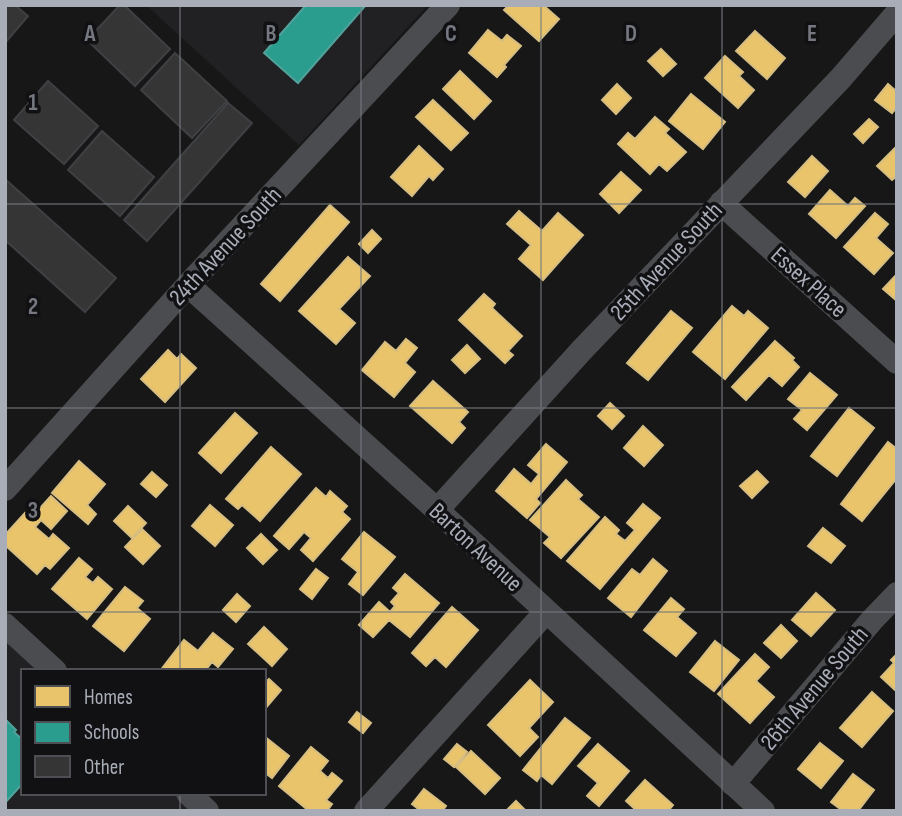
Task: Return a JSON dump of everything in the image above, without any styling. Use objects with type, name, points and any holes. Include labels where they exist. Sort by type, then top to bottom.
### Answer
[{"type":"street","name":"24th Avenue South","points":[[5,489],[188,285],[448,5]]},
{"type":"street","name":"25th Avenue South","points":[[437,510],[581,351],[841,78],[897,13]]},
{"type":"street","name":"Essex Place","points":[[721,203],[897,362]]},
{"type":"street","name":"Barton Avenue","points":[[188,285],[437,510],[762,811]]},
{"type":"street","name":"26th Avenue South","points":[[733,784],[897,594]]},
{"type":"street","points":[[366,811],[546,612]]},
{"type":"street","points":[[5,625],[53,669]]},
{"type":"street","points":[[190,795],[207,811]]},
{"type":"shaded area","points":[[146,5],[428,5],[299,145]]},
{"type":"shaded area","points":[[5,625],[53,669],[21,669],[21,795],[189,795],[206,811],[5,811]]},
{"type":"building: Homes","points":[[509,5],[543,5],[559,19],[539,41],[504,10]]},
{"type":"building: Homes","points":[[488,30],[502,41],[507,35],[521,46],[497,77],[469,53]]},
{"type":"building: Homes","points":[[755,31],[785,58],[767,79],[736,51]]},
{"type":"building: Homes","points":[[661,49],[676,64],[663,76],[648,61]]},
{"type":"building: Homes","points":[[725,56],[743,72],[739,76],[754,90],[738,108],[705,78]]},
{"type":"building: Homes","points":[[460,71],[491,101],[474,119],[443,89]]},
{"type":"building: Homes","points":[[617,84],[631,98],[616,114],[602,100]]},
{"type":"building: Homes","points":[[888,84],[897,92],[897,107],[892,113],[875,100]]},
{"type":"building: Homes","points":[[691,94],[725,122],[703,149],[669,121]]},
{"type":"building: Homes","points":[[433,100],[468,133],[451,150],[416,117]]},
{"type":"building: Homes","points":[[655,117],[669,129],[665,133],[686,152],[667,171],[659,164],[650,174],[618,144],[628,133],[635,139]]},
{"type":"building: Homes","points":[[869,119],[878,127],[863,143],[854,134]]},
{"type":"building: Homes","points":[[419,146],[443,169],[433,180],[429,176],[412,196],[391,177]]},
{"type":"building: Homes","points":[[897,146],[897,176],[892,180],[877,166]]},
{"type":"building: Homes","points":[[812,156],[828,171],[805,197],[788,182]]},
{"type":"building: Homes","points":[[621,172],[641,190],[619,213],[600,194]]},
{"type":"building: Homes","points":[[830,190],[848,206],[855,198],[865,206],[836,238],[809,214]]},
{"type":"building: Homes","points":[[330,205],[349,222],[280,301],[261,284]]},
{"type":"building: Homes","points":[[519,211],[542,231],[558,213],[583,235],[543,280],[519,259],[531,245],[507,224]]},
{"type":"building: Homes","points":[[875,213],[888,224],[876,238],[893,253],[874,274],[844,247]]},
{"type":"building: Homes","points":[[372,230],[381,239],[368,253],[359,244]]},
{"type":"building: Homes","points":[[348,257],[370,276],[339,309],[355,323],[336,344],[299,311]]},
{"type":"building: Homes","points":[[897,274],[897,301],[883,289]]},
{"type":"building: Homes","points":[[484,294],[495,304],[492,308],[522,336],[508,351],[513,355],[505,363],[459,320]]},
{"type":"building: Homes","points":[[732,306],[744,316],[748,311],[768,328],[725,379],[693,352]]},
{"type":"building: Homes","points":[[671,311],[692,328],[648,380],[627,363]]},
{"type":"building: Homes","points":[[406,339],[417,348],[405,363],[415,372],[394,397],[362,370],[385,342],[396,351]]},
{"type":"building: Homes","points":[[775,341],[794,358],[792,360],[799,367],[782,386],[769,375],[746,400],[732,387]]},
{"type":"building: Homes","points":[[467,345],[480,359],[465,373],[452,360]]},
{"type":"building: Homes","points":[[168,350],[177,359],[181,354],[196,368],[165,402],[141,379]]},
{"type":"building: Homes","points":[[810,373],[837,395],[807,430],[794,419],[802,410],[788,399]]},
{"type":"building: Homes","points":[[433,381],[468,412],[459,422],[465,428],[452,443],[410,406]]},
{"type":"building: Homes","points":[[610,403],[624,416],[612,429],[598,416]]},
{"type":"building: Homes","points":[[849,408],[874,428],[837,476],[811,456]]},
{"type":"building: Homes","points":[[235,413],[257,433],[221,473],[199,453]]},
{"type":"building: Homes","points":[[643,426],[663,445],[644,466],[624,448]]},
{"type":"building: Homes","points":[[888,442],[897,449],[897,478],[862,521],[841,504]]},
{"type":"building: Homes","points":[[546,444],[567,462],[536,499],[540,503],[527,518],[496,491],[514,469],[531,484],[539,474],[528,465]]},
{"type":"building: Homes","points":[[271,447],[301,474],[260,521],[242,505],[238,509],[226,499]]},
{"type":"building: Homes","points":[[79,461],[105,484],[87,505],[96,514],[88,524],[52,493]]},
{"type":"building: Homes","points":[[757,471],[768,482],[752,498],[740,486]]},
{"type":"building: Homes","points":[[152,472],[167,485],[156,497],[141,484]]},
{"type":"building: Homes","points":[[566,480],[582,495],[578,499],[599,517],[561,558],[544,543],[550,537],[530,520]]},
{"type":"building: Homes","points":[[316,488],[326,497],[330,491],[347,506],[342,512],[350,519],[313,561],[301,550],[311,538],[304,532],[289,549],[274,536]]},
{"type":"building: Homes","points":[[51,496],[67,511],[51,529],[41,520],[35,527],[49,539],[53,534],[69,548],[50,569],[45,565],[37,574],[5,545],[5,535],[25,513],[31,518]]},
{"type":"building: Homes","points":[[643,504],[660,518],[600,589],[567,561],[605,517],[619,530],[616,534],[625,541],[635,530],[627,523]]},
{"type":"building: Homes","points":[[210,505],[233,525],[215,546],[192,526]]},
{"type":"building: Homes","points":[[128,506],[146,523],[132,538],[114,521]]},
{"type":"building: Homes","points":[[823,528],[845,546],[831,563],[808,546]]},
{"type":"building: Homes","points":[[142,529],[160,546],[143,564],[125,547]]},
{"type":"building: Homes","points":[[364,532],[395,557],[363,595],[349,584],[358,572],[342,559]]},
{"type":"building: Homes","points":[[261,534],[277,550],[263,564],[247,548]]},
{"type":"building: Homes","points":[[79,558],[92,569],[85,577],[93,583],[98,577],[112,589],[87,619],[52,589]]},
{"type":"building: Homes","points":[[653,559],[667,571],[631,617],[608,598],[632,569],[640,575]]},
{"type":"building: Homes","points":[[316,569],[328,578],[312,599],[300,589]]},
{"type":"building: Homes","points":[[405,574],[439,603],[410,637],[389,620],[373,637],[359,625],[379,602],[390,612],[395,606],[391,602],[399,593],[393,588]]},
{"type":"building: Homes","points":[[125,587],[143,601],[137,608],[150,619],[124,651],[93,626]]},
{"type":"building: Homes","points":[[816,593],[835,610],[811,636],[792,620]]},
{"type":"building: Homes","points":[[237,594],[250,606],[236,622],[223,610]]},
{"type":"building: Homes","points":[[671,598],[684,609],[677,617],[696,633],[676,656],[644,630]]},
{"type":"building: Homes","points":[[452,607],[478,630],[446,667],[435,657],[426,666],[412,653]]},
{"type":"building: Homes","points":[[781,625],[797,641],[781,658],[764,643]]},
{"type":"building: Homes","points":[[264,627],[287,649],[272,666],[248,644]]},
{"type":"building: Homes","points":[[213,633],[233,649],[218,667],[212,662],[207,669],[162,669],[184,640],[198,651]]},
{"type":"building: Homes","points":[[715,641],[739,660],[714,691],[690,672]]},
{"type":"building: Homes","points":[[755,654],[769,667],[756,681],[774,697],[750,723],[718,694]]},
{"type":"building: Homes","points":[[897,654],[897,692],[881,677],[894,663],[891,660]]},
{"type":"building: Homes","points":[[269,679],[281,690],[266,708],[266,682]]},
{"type":"building: Homes","points":[[530,680],[553,702],[529,728],[538,737],[520,756],[488,725]]},
{"type":"building: Homes","points":[[872,692],[893,711],[862,747],[840,728]]},
{"type":"building: Homes","points":[[357,712],[371,723],[363,733],[349,722]]},
{"type":"building: Homes","points":[[565,718],[590,738],[552,784],[541,775],[537,781],[523,770]]},
{"type":"building: Homes","points":[[266,738],[289,756],[272,778],[266,774]]},
{"type":"building: Homes","points":[[820,743],[843,761],[821,788],[798,769]]},
{"type":"building: Homes","points":[[457,744],[467,752],[454,767],[444,759]]},
{"type":"building: Homes","points":[[598,744],[629,771],[599,806],[587,796],[598,783],[578,766]]},
{"type":"building: Homes","points":[[311,747],[328,761],[320,771],[328,778],[332,773],[342,781],[326,800],[332,804],[327,811],[309,811],[279,786]]},
{"type":"building: Homes","points":[[471,751],[500,778],[485,794],[456,767]]},
{"type":"building: Homes","points":[[853,774],[874,790],[858,811],[843,811],[831,802]]},
{"type":"building: Homes","points":[[645,780],[673,805],[668,811],[637,811],[626,801]]},
{"type":"building: Homes","points":[[424,789],[446,806],[442,811],[421,811],[412,804]]},
{"type":"building: Homes","points":[[516,801],[526,811],[506,811]]},
{"type":"building: Schools","points":[[306,5],[366,5],[298,83],[264,53]]},
{"type":"building: Schools","points":[[5,719],[21,738],[21,785],[5,803]]},
{"type":"building: Other","points":[[5,5],[15,5],[28,16],[5,43]]},
{"type":"building: Other","points":[[120,5],[124,5],[170,49],[135,86],[87,40]]},
{"type":"building: Other","points":[[175,53],[227,101],[192,138],[141,90]]},
{"type":"building: Other","points":[[48,81],[98,126],[64,164],[14,120]]},
{"type":"building: Other","points":[[228,103],[252,123],[147,241],[124,220]]},
{"type":"building: Other","points":[[102,131],[154,177],[120,216],[68,170]]},
{"type":"building: Other","points":[[5,179],[116,278],[85,312],[5,240]]}]
